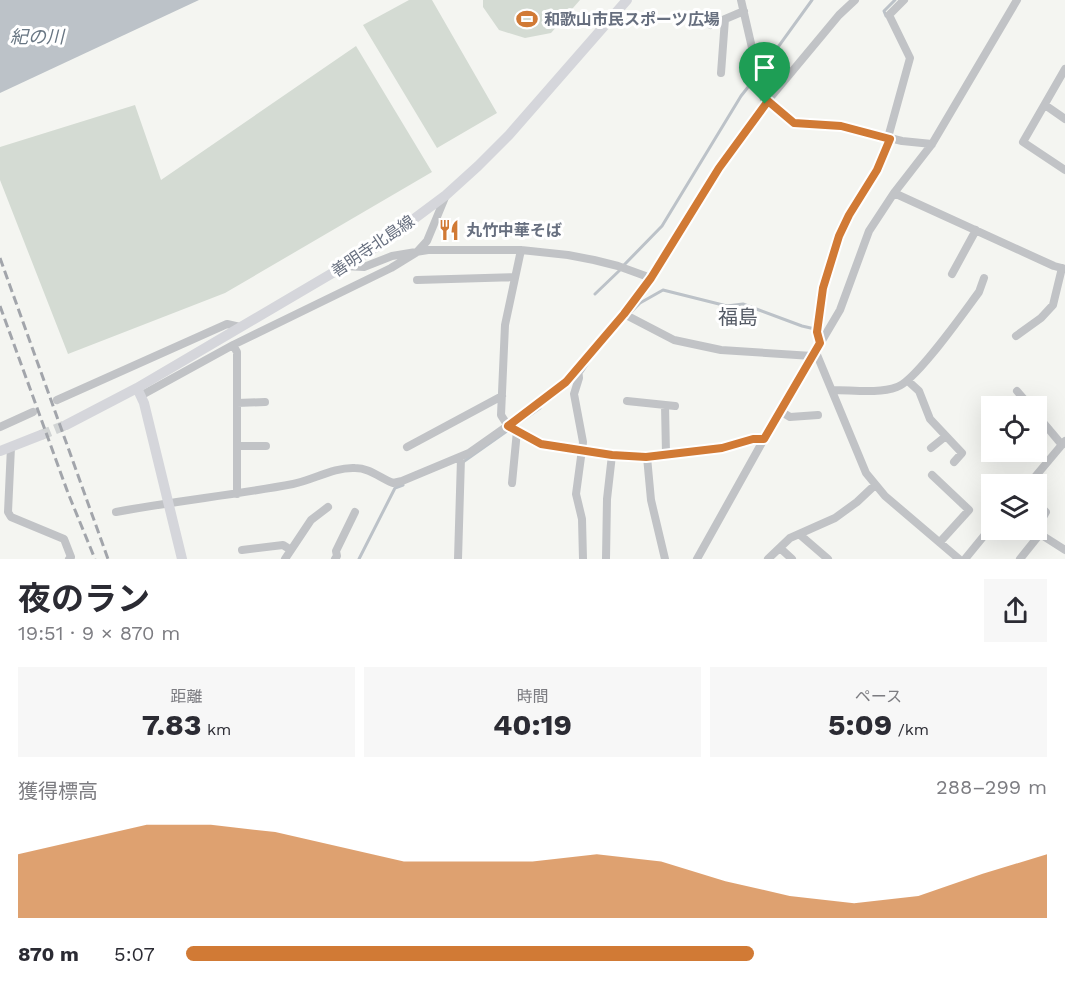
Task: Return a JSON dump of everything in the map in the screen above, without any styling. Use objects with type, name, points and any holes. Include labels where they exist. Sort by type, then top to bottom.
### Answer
[{"type":"main road","name":"善明寺北島線","points":[[66,425],[139,392],[240,327],[375,248],[446,195],[509,135],[627,0]]},
{"type":"main road","points":[[139,392],[182,559]]},
{"type":"main road","points":[[5,449],[41,435]]},
{"type":"street","points":[[741,0],[767,103],[794,123],[841,126],[890,139],[932,144]]},
{"type":"street","points":[[116,512],[305,482],[342,469],[371,470],[393,483],[461,458],[512,429],[579,373],[626,315],[719,168],[767,103],[839,15],[855,0]]},
{"type":"street","points":[[904,0],[889,15],[910,58],[889,134],[890,139],[877,170],[849,215],[839,236],[823,288],[816,350],[866,472],[875,486],[959,559]]},
{"type":"street","points":[[697,559],[840,310],[869,231],[894,193],[932,144],[1017,0]]},
{"type":"street","points":[[711,25],[744,11]]},
{"type":"street","points":[[721,73],[725,19]]},
{"type":"street","points":[[1065,69],[1023,142],[1065,170]]},
{"type":"street","points":[[1045,105],[1065,119]]},
{"type":"street","points":[[894,193],[1064,268],[1053,305],[1041,318],[1016,336]]},
{"type":"street","points":[[139,392],[391,268],[417,252],[427,241],[446,195]]},
{"type":"street","points":[[952,274],[976,230]]},
{"type":"street","points":[[344,266],[364,267],[392,256],[417,252],[521,250],[568,255],[622,267],[651,278]]},
{"type":"street","points":[[521,250],[505,325],[501,396],[501,415],[512,429],[541,444],[612,455],[646,457],[722,448],[753,439],[764,439]]},
{"type":"street","points":[[417,280],[515,277]]},
{"type":"street","points":[[832,390],[888,389],[908,381],[979,292],[984,278]]},
{"type":"street","points":[[626,315],[674,340],[721,350],[816,350]]},
{"type":"street","points":[[57,400],[227,324],[240,327]]},
{"type":"street","points":[[233,345],[237,352],[237,494]]},
{"type":"street","points":[[579,373],[574,394],[583,442],[576,494],[582,519],[583,559]]},
{"type":"street","points":[[908,381],[920,391],[930,418],[962,453],[954,462]]},
{"type":"street","points":[[1017,391],[1021,396]]},
{"type":"street","points":[[407,447],[501,396]]},
{"type":"street","points":[[627,401],[670,406],[666,454]]},
{"type":"street","points":[[237,403],[265,402]]},
{"type":"street","points":[[780,411],[790,417],[818,415]]},
{"type":"street","points":[[0,427],[33,412]]},
{"type":"street","points":[[1038,474],[1064,443],[1047,425]]},
{"type":"street","points":[[512,429],[512,483]]},
{"type":"street","points":[[932,448],[946,436]]},
{"type":"street","points":[[237,446],[266,446]]},
{"type":"street","points":[[5,449],[8,512],[11,517],[64,539],[71,557],[69,559]]},
{"type":"street","points":[[606,559],[612,455]]},
{"type":"street","points":[[646,457],[651,500],[665,559]]},
{"type":"street","points":[[458,559],[461,458]]},
{"type":"street","points":[[932,475],[969,510],[940,542]]},
{"type":"street","points":[[768,559],[790,538],[835,518],[875,486]]},
{"type":"street","points":[[285,559],[311,520],[328,507]]},
{"type":"street","points":[[336,559],[336,551],[355,512]]},
{"type":"street","points":[[800,534],[828,559]]},
{"type":"street","points":[[1047,538],[1065,550]]},
{"type":"street","points":[[964,559],[981,539]]},
{"type":"street","points":[[1020,559],[1035,540]]},
{"type":"street","points":[[242,550],[283,545],[291,550]]},
{"type":"street","points":[[780,548],[792,559]]},
{"type":"shaded area","points":[[409,0],[432,0],[497,113],[437,148],[363,25]]},
{"type":"shaded area","name":"和歌山市民スポーツ広場","points":[[483,0],[580,0],[551,33],[525,38],[499,30],[483,7]]},
{"type":"shaded area","points":[[356,46],[432,172],[225,293],[68,354],[0,180],[0,147],[135,105],[161,180]]},
{"type":"water","name":"紀の川","points":[[0,0],[199,0],[0,93]]},
{"type":"waterway","points":[[760,72],[812,0]]},
{"type":"waterway","points":[[886,16],[884,11],[895,0]]},
{"type":"waterway","points":[[624,265],[662,226],[741,96],[756,77]]},
{"type":"waterway","points":[[857,209],[879,174]]},
{"type":"waterway","points":[[595,294],[620,270]]},
{"type":"waterway","points":[[629,314],[640,303],[663,290],[727,306],[743,304],[815,329]]},
{"type":"waterway","points":[[582,372],[590,360]]},
{"type":"waterway","points":[[557,394],[577,377]]},
{"type":"waterway","points":[[463,462],[540,408]]},
{"type":"waterway","points":[[359,559],[395,488],[403,485]]},
{"type":"tunnel","points":[[41,435],[66,425]]},
{"type":"railway","points":[[0,258],[108,559]]},
{"type":"railway","points":[[0,306],[68,493],[95,559]]},
{"type":"place","name":"和歌山市民スポーツ広場","points":[[527,19]]},
{"type":"place","name":"丸竹中華そば","points":[[449,230]]},
{"type":"district","name":"福島","points":[[738,317]]},
{"type":"route","points":[[768,101],[794,123],[841,126],[890,139],[877,170],[849,215],[839,236],[823,288],[817,332],[820,343],[764,439],[753,439],[722,448],[646,457],[612,455],[541,444],[508,426],[566,382],[624,314],[651,278],[719,168],[765,104],[768,101]]}]
